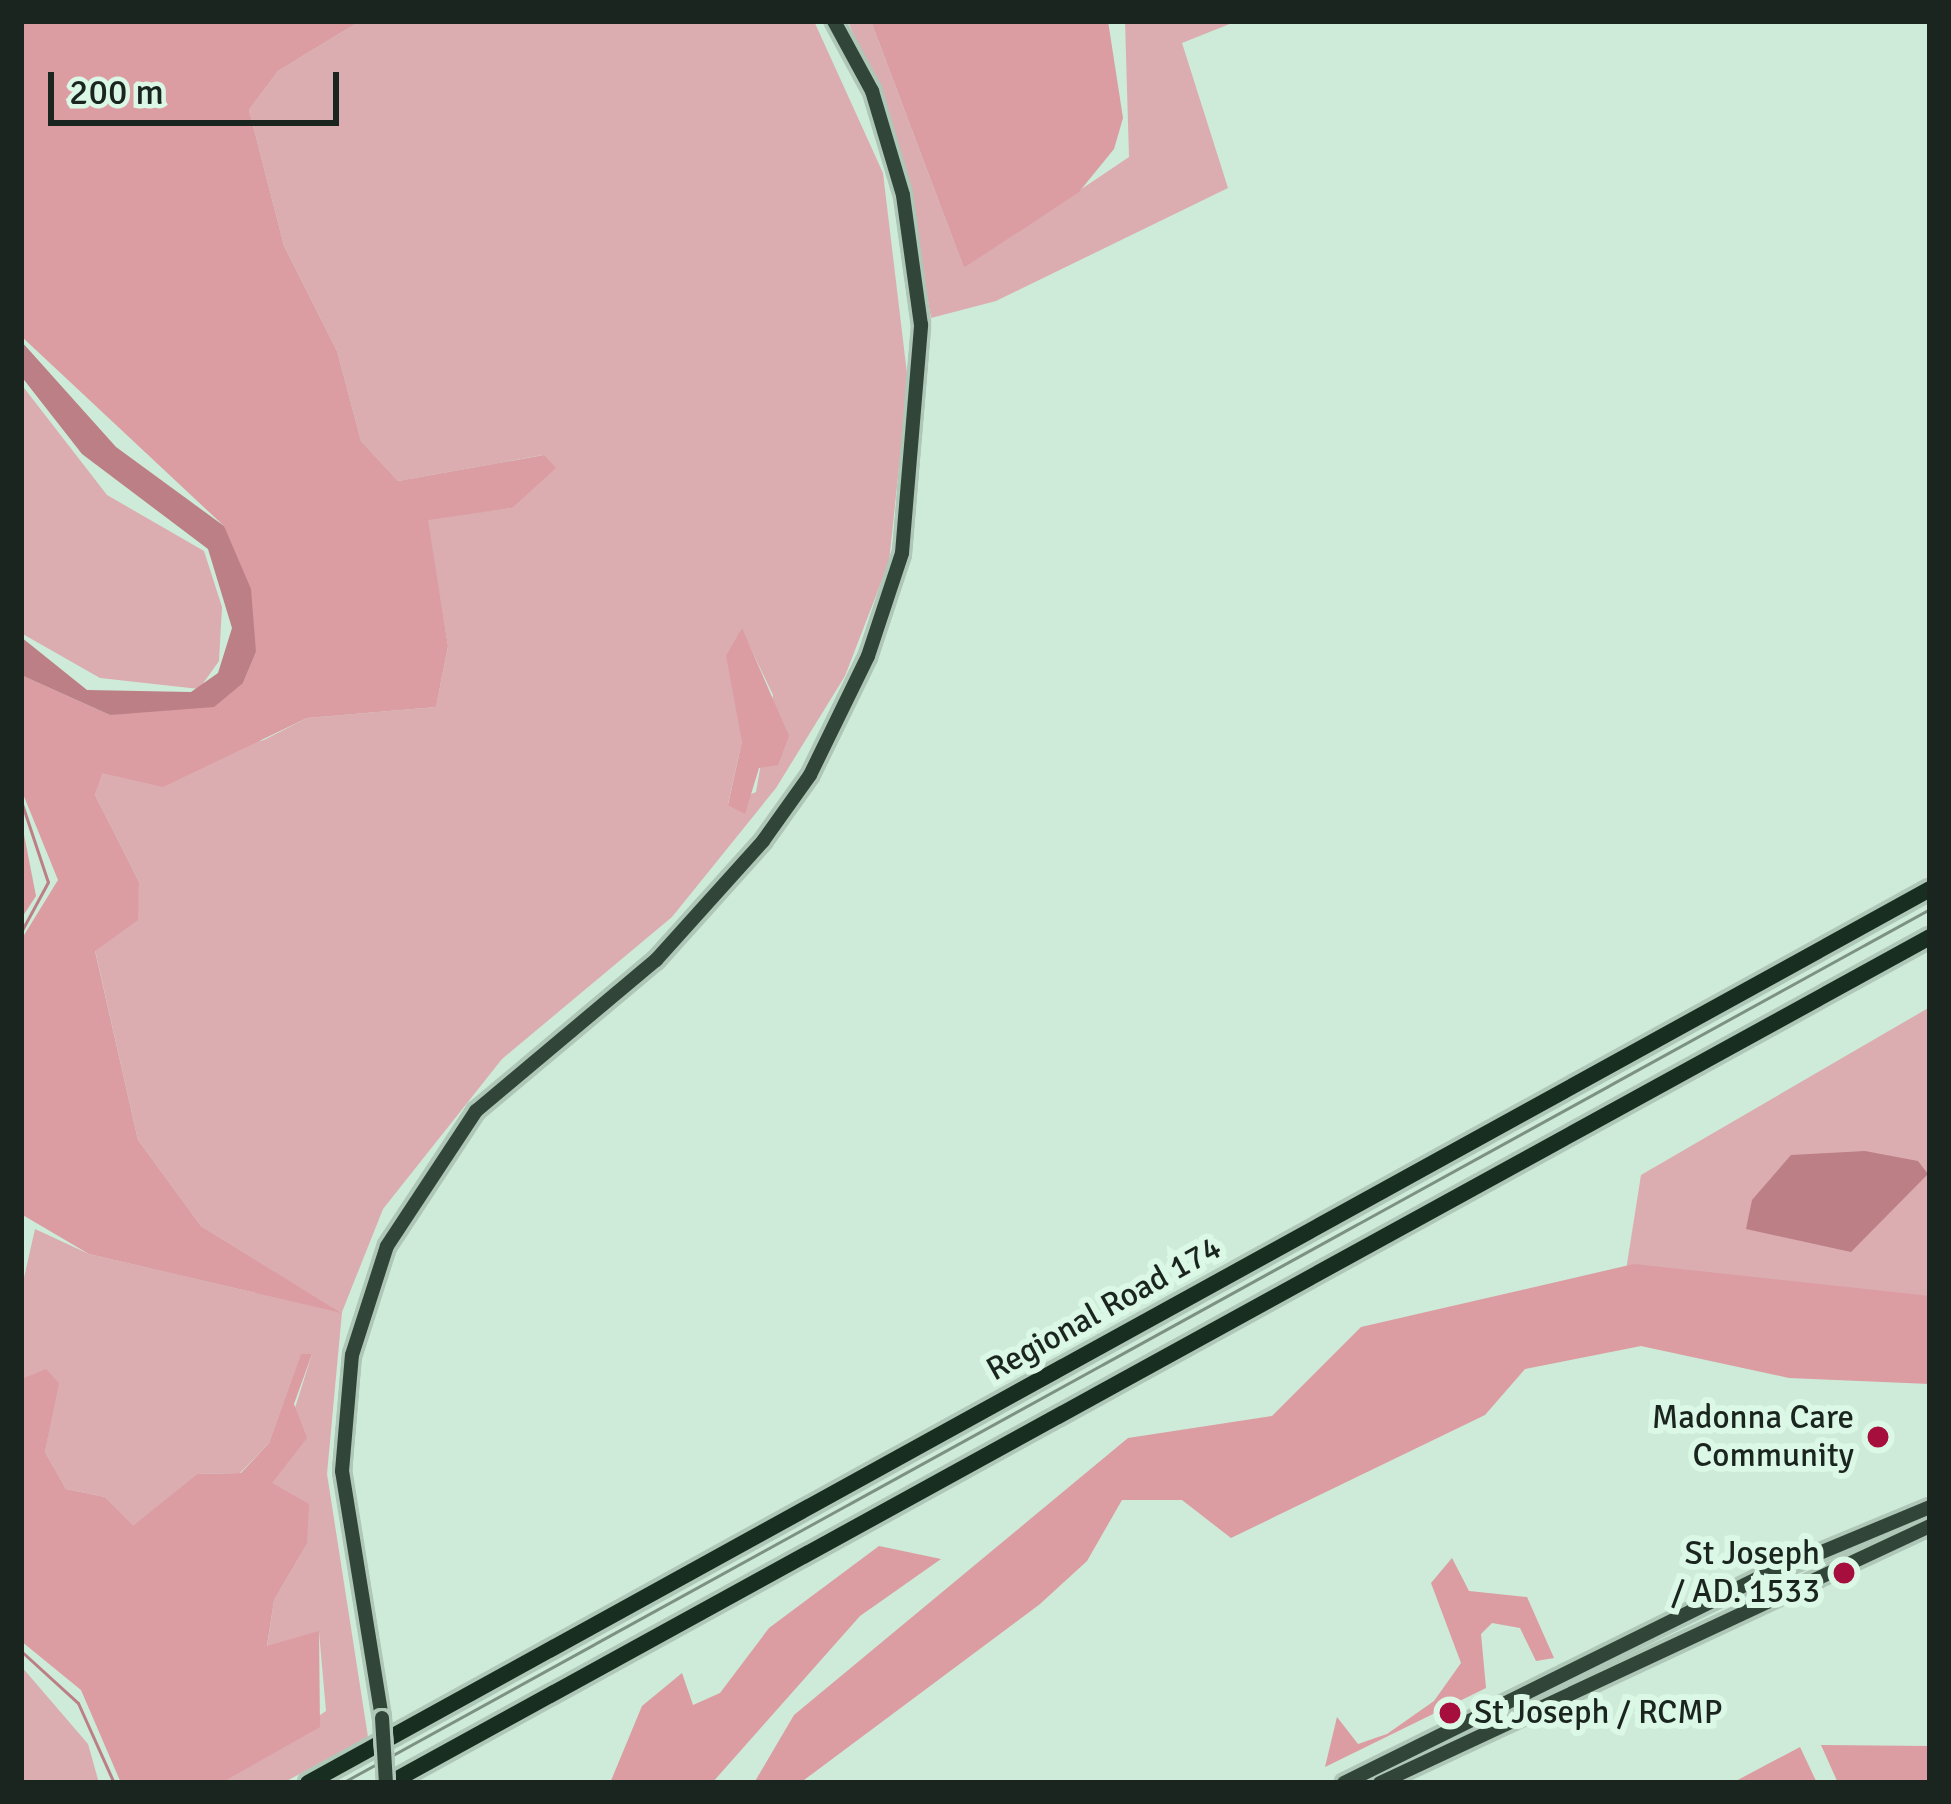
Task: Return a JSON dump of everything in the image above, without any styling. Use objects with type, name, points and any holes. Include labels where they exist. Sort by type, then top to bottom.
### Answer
[{"type":"highway","name":"Regional Road 174","points":[[308,1783],[1930,889]]},
{"type":"highway","points":[[388,1783],[1930,937]]},
{"type":"main road","points":[[388,1783],[382,1718],[341,1471],[352,1355],[387,1246],[476,1111],[656,960],[763,841],[849,696],[902,553],[920,434],[921,325],[890,151],[834,21]]},
{"type":"main road","points":[[1344,1783],[1637,1637],[1930,1507]]},
{"type":"main road","points":[[1380,1783],[1646,1653],[1930,1526]]},
{"type":"main road","points":[[1864,1534],[1872,1549]]},
{"type":"main road","points":[[1637,1637],[1646,1653]]},
{"type":"shaded area","points":[[360,21],[814,21],[883,173],[908,382],[889,562],[845,676],[776,788],[672,917],[502,1059],[383,1209],[342,1312],[327,1474],[368,1737],[283,1783],[221,1783],[326,1711],[319,1632],[267,1647],[274,1600],[307,1544],[271,1484],[312,1354],[301,1355],[269,1443],[240,1473],[197,1474],[133,1527],[105,1497],[66,1489],[45,1452],[58,1383],[21,1392],[21,1291],[35,1229],[89,1254],[338,1312],[201,1226],[138,1140],[95,950],[137,920],[139,882],[95,795],[101,773],[264,740],[307,718],[436,707],[448,646],[427,519],[512,508],[543,455],[398,481],[361,441],[337,351],[284,246],[249,110],[278,71]],"holes":[[[741,628],[773,695],[756,792],[728,804],[742,741]]]},
{"type":"shaded area","points":[[360,21],[278,71],[249,110],[284,246],[337,351],[361,441],[398,481],[544,455],[556,468],[512,508],[428,520],[448,646],[436,707],[307,718],[163,787],[102,773],[95,795],[139,882],[138,920],[95,951],[138,1140],[201,1226],[341,1313],[89,1254],[21,1214],[21,940],[58,880],[21,789],[21,675],[110,715],[243,683],[256,652],[224,526],[21,336],[21,23]]},
{"type":"shaded area","points":[[848,21],[871,21],[964,268],[1129,157],[1125,21],[1237,21],[1182,43],[1228,188],[996,301],[931,318],[904,163]]},
{"type":"shaded area","points":[[871,21],[1108,21],[1123,118],[1114,149],[1079,192],[964,268]]},
{"type":"shaded area","points":[[21,341],[116,447],[224,526],[251,589],[256,652],[243,683],[214,707],[110,715],[21,675],[21,637],[87,690],[191,692],[218,673],[232,628],[208,549],[82,454],[21,376]]},
{"type":"shaded area","points":[[21,384],[107,495],[204,551],[222,607],[219,661],[199,689],[100,678],[21,633]]},
{"type":"shaded area","points":[[742,628],[789,736],[778,765],[759,768],[745,814],[728,805],[742,741],[726,656]]},
{"type":"shaded area","points":[[21,819],[36,896],[21,919]]},
{"type":"shaded area","points":[[1930,1007],[1930,1309],[1624,1283],[1641,1175]]},
{"type":"shaded area","points":[[1865,1151],[1918,1161],[1928,1174],[1851,1252],[1746,1229],[1752,1200],[1791,1155]]},
{"type":"shaded area","points":[[1634,1264],[1930,1296],[1930,1384],[1789,1378],[1641,1346],[1525,1369],[1485,1415],[1231,1538],[1182,1500],[1122,1500],[1087,1561],[1040,1604],[800,1783],[754,1783],[794,1715],[1128,1438],[1272,1416],[1361,1327]]},
{"type":"shaded area","points":[[301,1354],[312,1354],[294,1404],[307,1438],[272,1483],[309,1504],[307,1544],[274,1600],[267,1646],[319,1631],[320,1727],[221,1783],[121,1783],[81,1690],[21,1641],[22,1379],[46,1369],[59,1383],[45,1452],[66,1489],[105,1497],[133,1526],[197,1474],[241,1473],[269,1443]]},
{"type":"shaded area","points":[[879,1546],[941,1559],[860,1616],[712,1783],[610,1783],[642,1706],[682,1673],[693,1705],[720,1693],[769,1628]]},
{"type":"shaded area","points":[[1452,1558],[1469,1591],[1527,1597],[1554,1658],[1536,1661],[1520,1628],[1492,1623],[1481,1634],[1486,1688],[1325,1767],[1337,1717],[1358,1744],[1387,1734],[1434,1701],[1461,1663],[1431,1583]]},
{"type":"shaded area","points":[[21,1666],[88,1744],[99,1783],[21,1783]]},
{"type":"shaded area","points":[[1821,1745],[1930,1746],[1930,1783],[1838,1783]]},
{"type":"shaded area","points":[[1800,1747],[1817,1783],[1732,1783]]},
{"type":"waterway","points":[[21,801],[48,882],[21,932]]},
{"type":"waterway","points":[[21,1651],[78,1703],[114,1783]]},
{"type":"tram line","points":[[342,1783],[1930,909]]},
{"type":"place","name":"Madonna Care Community","points":[[1878,1437]]},
{"type":"place","name":"St Joseph / AD. 1533","points":[[1844,1573]]},
{"type":"place","name":"St Joseph / RCMP","points":[[1450,1713]]}]
